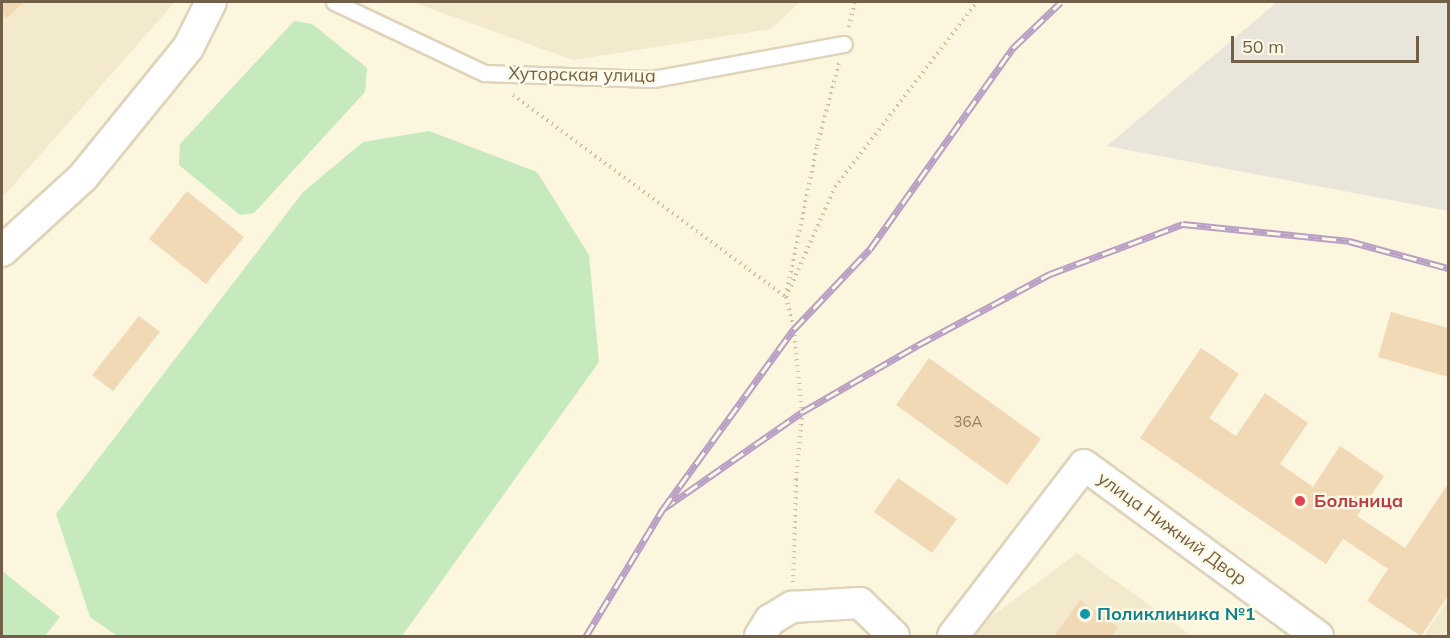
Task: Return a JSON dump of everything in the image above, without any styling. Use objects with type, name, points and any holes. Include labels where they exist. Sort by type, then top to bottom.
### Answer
[{"type":"street","points":[[2,251],[83,177],[188,48],[211,2]]},
{"type":"street","name":"улица Нижний Двор","points":[[953,636],[1084,465],[1318,636]]},
{"type":"street","points":[[760,636],[770,620],[792,607],[860,603],[894,636]]},
{"type":"lane","name":"Хуторская улица","points":[[334,2],[484,73],[653,79],[844,44]]},
{"type":"path","points":[[792,607],[796,478],[802,412],[794,328],[786,297],[818,146],[855,2]]},
{"type":"path","points":[[786,297],[835,187],[976,2]]},
{"type":"path","points":[[484,73],[786,297]]},
{"type":"shaded area","points":[[2,2],[175,2],[2,198]]},
{"type":"shaded area","points":[[412,2],[800,2],[771,29],[573,60]]},
{"type":"shaded area","points":[[1277,2],[1448,2],[1448,211],[1107,146]]},
{"type":"shaded area","points":[[1077,553],[1192,636],[965,636]]},
{"type":"shaded area","points":[[1448,599],[1448,636],[1424,636]]},
{"type":"green space","points":[[294,21],[312,24],[367,68],[365,92],[254,213],[240,215],[179,165],[180,144]]},
{"type":"green space","points":[[429,131],[537,172],[589,255],[599,362],[402,636],[117,636],[90,617],[56,514],[303,192],[363,142]]},
{"type":"green space","points":[[2,571],[60,617],[45,636],[2,636]]},
{"type":"building","points":[[2,2],[24,2],[7,18],[2,13]]},
{"type":"building","points":[[187,191],[244,237],[206,284],[149,239]]},
{"type":"building","points":[[1391,312],[1448,328],[1448,377],[1378,357]]},
{"type":"building","points":[[139,316],[160,332],[113,391],[92,375]]},
{"type":"building","name":"Больница","points":[[1201,348],[1239,374],[1209,418],[1236,436],[1265,393],[1308,423],[1280,464],[1313,487],[1340,446],[1384,476],[1357,516],[1405,548],[1448,484],[1448,596],[1421,636],[1367,601],[1388,569],[1343,539],[1326,564],[1140,438]]},
{"type":"building","points":[[929,358],[1041,439],[1007,485],[896,405]]},
{"type":"building","points":[[898,478],[957,519],[932,553],[874,512]]},
{"type":"building","name":"Поликлиника №1","points":[[1080,600],[1118,627],[1112,636],[1054,636]]},
{"type":"railway","points":[[586,636],[663,509],[794,329],[870,249],[1013,48],[1061,2]]},
{"type":"railway","points":[[663,509],[802,412],[918,345],[1050,274],[1183,224],[1349,241],[1448,268]]},
{"type":"place","name":"Больница","points":[[1300,501]]},
{"type":"place","name":"Поликлиника №1","points":[[1085,614]]}]
